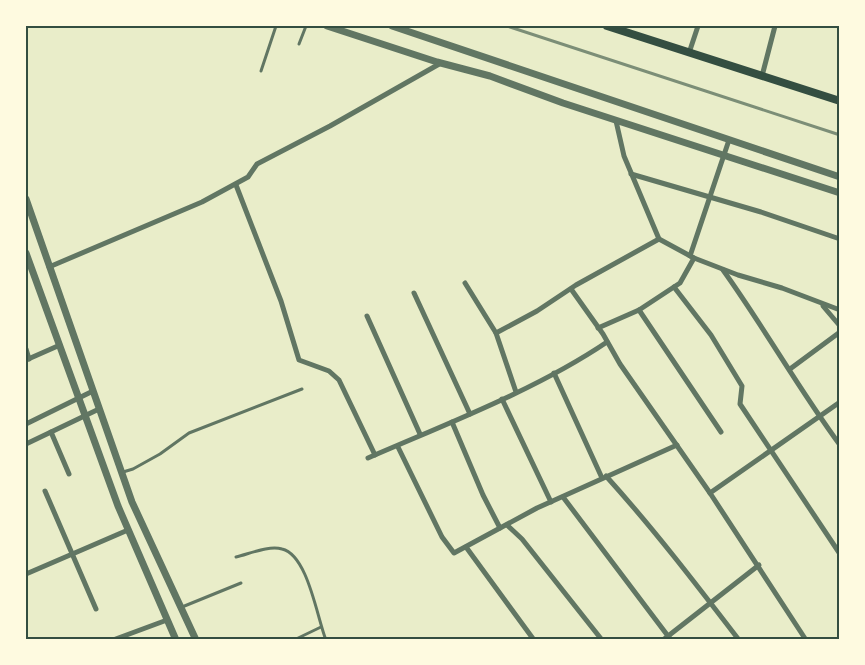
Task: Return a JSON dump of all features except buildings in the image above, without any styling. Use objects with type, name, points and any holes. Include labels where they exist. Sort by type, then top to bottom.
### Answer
[{"type":"main road","points":[[607,26],[840,101]]},
{"type":"street","points":[[327,26],[441,63],[490,76],[616,121],[840,193]]},
{"type":"street","points":[[392,26],[840,177]]},
{"type":"street","points":[[689,53],[698,26]]},
{"type":"street","points":[[762,76],[775,26]]},
{"type":"street","points":[[48,267],[202,202],[236,185],[250,175],[257,164],[310,137],[441,63]]},
{"type":"street","points":[[616,121],[624,156],[660,239],[692,257],[722,269],[840,310]]},
{"type":"street","points":[[598,328],[639,310],[680,283],[692,257],[729,140]]},
{"type":"street","points":[[631,174],[761,212],[840,239]]},
{"type":"street","points":[[236,185],[281,301],[299,360],[334,374],[375,455]]},
{"type":"street","points":[[26,199],[48,267],[137,512],[195,639]]},
{"type":"street","points":[[496,333],[660,239]]},
{"type":"street","points":[[26,253],[128,530],[176,639]]},
{"type":"street","points":[[722,269],[790,369],[818,416],[840,445]]},
{"type":"street","points":[[465,284],[496,333],[516,392]]},
{"type":"street","points":[[674,286],[711,335],[742,386],[740,404],[840,554]]},
{"type":"street","points":[[571,289],[759,565],[806,639]]},
{"type":"street","points":[[414,293],[470,414]]},
{"type":"street","points":[[822,305],[840,326]]},
{"type":"street","points":[[639,310],[721,432]]},
{"type":"street","points":[[367,316],[420,434]]},
{"type":"street","points":[[790,369],[840,332]]},
{"type":"street","points":[[368,458],[398,447],[420,434],[452,422],[516,392],[607,342]]},
{"type":"street","points":[[26,349],[27,359],[60,345]]},
{"type":"street","points":[[554,373],[604,477],[653,529],[740,639]]},
{"type":"street","points":[[26,424],[93,392]]},
{"type":"street","points":[[501,399],[551,502]]},
{"type":"street","points":[[710,493],[840,402]]},
{"type":"street","points":[[26,444],[99,409]]},
{"type":"street","points":[[452,422],[483,495],[500,528]]},
{"type":"street","points":[[51,432],[69,474]]},
{"type":"street","points":[[398,447],[442,537],[454,553],[563,496],[676,445]]},
{"type":"street","points":[[45,491],[96,609]]},
{"type":"street","points":[[563,496],[667,638],[759,565]]},
{"type":"street","points":[[123,517],[137,512]]},
{"type":"street","points":[[507,525],[522,539],[602,639]]},
{"type":"street","points":[[26,574],[128,530]]},
{"type":"street","points":[[466,547],[534,639]]},
{"type":"street","points":[[113,639],[130,637],[167,620]]},
{"type":"lane","points":[[261,71],[276,26]]},
{"type":"lane","points":[[299,44],[306,26]]},
{"type":"lane","points":[[122,472],[133,469],[160,454],[189,432],[302,388]]},
{"type":"lane","points":[[236,557],[272,549],[282,549],[290,553],[309,584],[326,639]]},
{"type":"lane","points":[[181,607],[241,584]]},
{"type":"lane","points":[[294,639],[321,627]]},
{"type":"railway","points":[[507,26],[840,135]]}]
